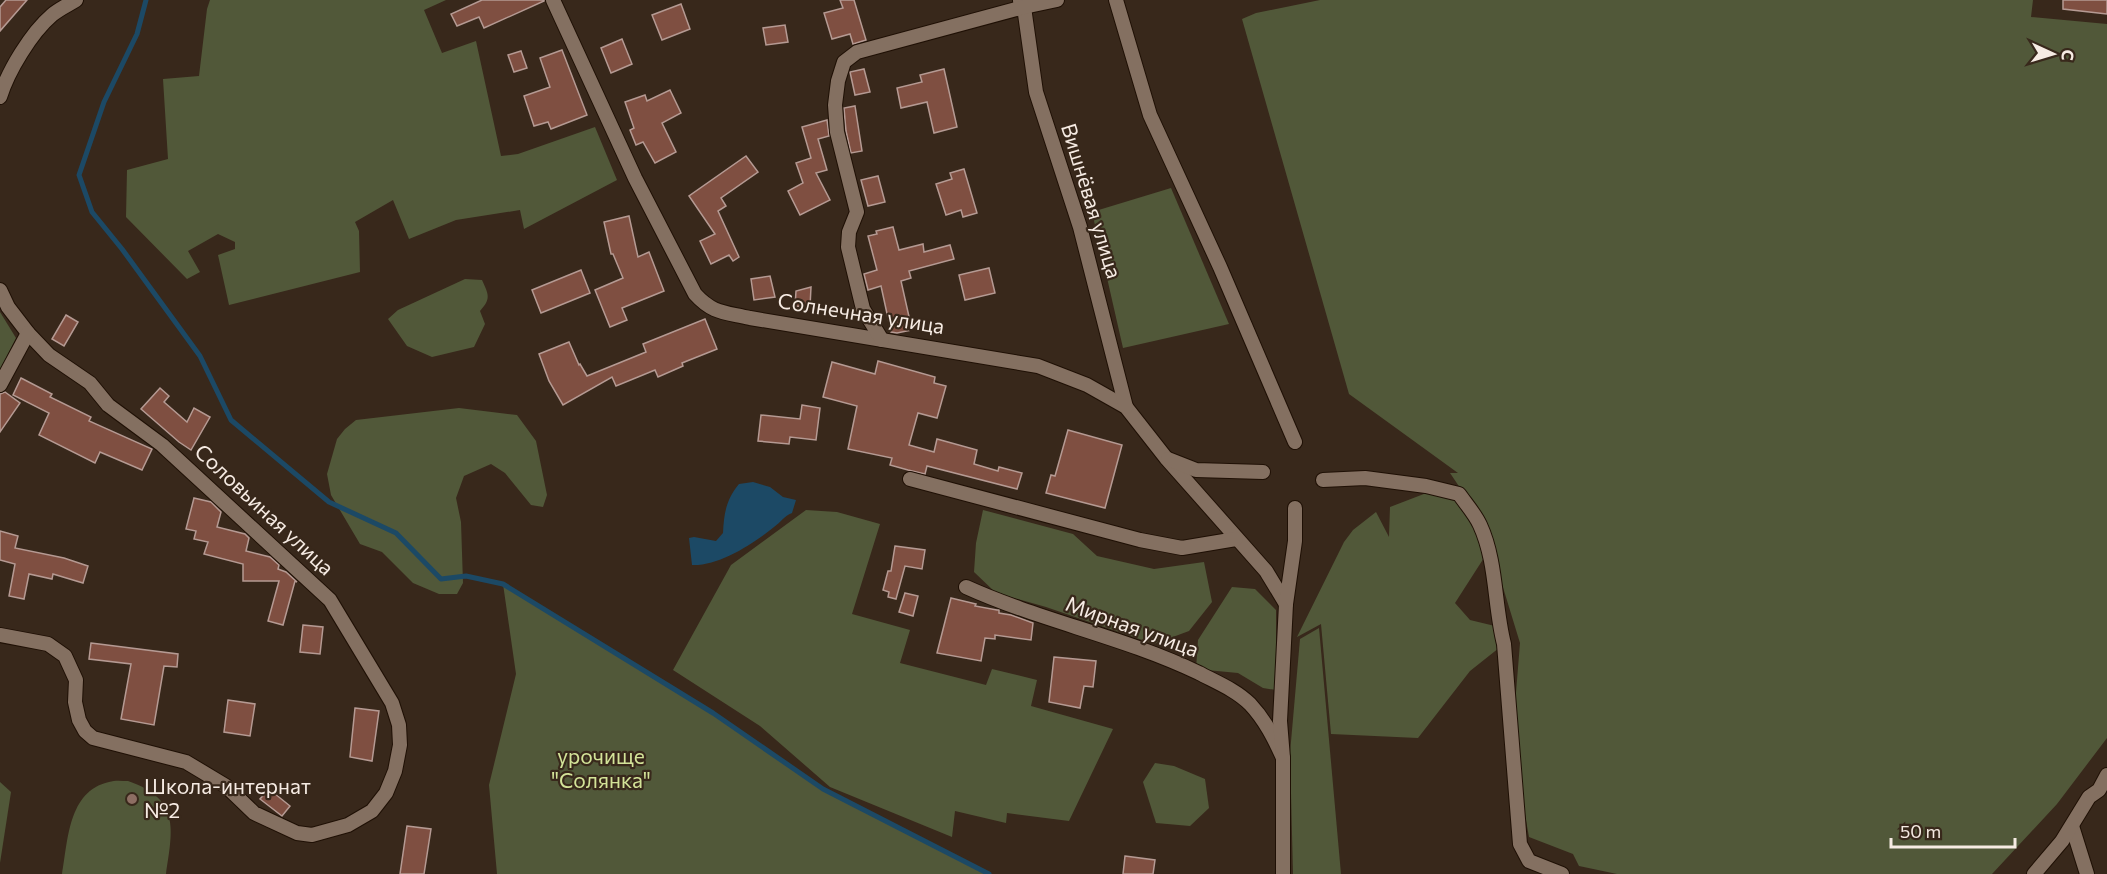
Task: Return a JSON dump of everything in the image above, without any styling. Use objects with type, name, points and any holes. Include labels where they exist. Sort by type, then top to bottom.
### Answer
[{"type":"street","points":[[0,97],[3,86],[33,36],[53,14],[76,0]]},
{"type":"street","name":"Солнечная улица","points":[[553,0],[635,178],[695,294],[707,307],[750,318],[1038,366],[1087,385],[1126,407],[1166,458],[1266,571],[1287,604]]},
{"type":"street","points":[[882,340],[863,309],[848,247],[849,232],[857,212],[837,132],[835,105],[838,81],[844,62],[857,52],[1022,3],[1058,0]]},
{"type":"street","points":[[1116,0],[1150,115],[1220,267],[1295,442]]},
{"type":"street","name":"Вишнёвая улица","points":[[1022,3],[1036,92],[1080,227],[1126,407]]},
{"type":"street","name":"Соловьиная улица","points":[[0,290],[8,307],[49,355],[90,383],[108,405],[162,445],[330,600],[393,703],[399,725],[400,745],[396,771],[386,793],[372,811],[348,825],[327,833],[312,835],[297,833],[254,813],[226,786],[186,762],[93,738],[78,720],[75,702],[76,680],[65,656],[48,644],[0,635]]},
{"type":"street","points":[[0,385],[28,333]]},
{"type":"street","points":[[1166,458],[1196,470],[1263,472]]},
{"type":"street","points":[[1323,480],[1365,478],[1426,486],[1459,494],[1480,523],[1489,550],[1499,627],[1504,644],[1520,844],[1529,861],[1562,874]]},
{"type":"street","points":[[910,479],[1140,540],[1182,548],[1236,539]]},
{"type":"street","points":[[1283,874],[1283,758],[1280,721],[1287,604],[1295,540],[1295,507]]},
{"type":"street","name":"Мирная улица","points":[[966,587],[998,601],[1144,650],[1227,687],[1249,703],[1270,729],[1283,758]]},
{"type":"street","points":[[2034,874],[2062,841],[2089,797],[2099,790],[2107,775]]},
{"type":"street","points":[[2072,826],[2087,874]]},
{"type":"green space","points":[[210,0],[446,0],[424,10],[442,53],[476,41],[501,156],[518,154],[595,127],[617,180],[524,229],[520,210],[456,220],[409,239],[393,200],[355,222],[359,231],[360,272],[229,305],[218,255],[235,249],[235,242],[218,234],[188,251],[200,272],[187,279],[126,217],[127,170],[168,159],[163,79],[199,76]]},
{"type":"green space","points":[[1320,0],[2033,0],[2031,17],[2107,24],[2107,738],[2057,804],[1992,874],[1617,874],[1579,866],[1573,854],[1529,837],[1512,742],[1520,643],[1483,522],[1450,473],[1458,473],[1349,394],[1242,19],[1256,13]]},
{"type":"green space","points":[[1171,188],[1229,324],[1123,348],[1092,212]]},
{"type":"green space","points":[[465,279],[482,280],[487,293],[486,303],[480,311],[485,324],[474,347],[432,357],[407,346],[388,319],[398,310]]},
{"type":"green space","points":[[0,312],[16,338],[0,370]]},
{"type":"green space","points":[[459,408],[517,415],[536,441],[547,495],[543,507],[531,505],[505,473],[491,464],[464,476],[456,498],[461,522],[463,583],[457,594],[439,594],[413,583],[382,552],[360,544],[331,495],[327,474],[337,439],[356,420]]},
{"type":"green space","points":[[1429,492],[1447,492],[1480,523],[1489,550],[1455,603],[1470,620],[1499,627],[1504,644],[1470,671],[1418,738],[1331,734],[1321,624],[1297,637],[1344,542],[1353,530],[1376,512],[1389,537],[1390,507]]},
{"type":"green space","points":[[806,510],[837,512],[880,524],[852,614],[910,630],[900,663],[986,685],[992,669],[1037,680],[1031,706],[1113,729],[1069,821],[1007,813],[1006,823],[955,811],[952,837],[830,787],[760,726],[673,670],[731,565]]},
{"type":"green space","points":[[983,510],[1073,534],[1097,556],[1154,569],[1204,562],[1212,602],[1189,631],[1154,644],[1046,607],[996,593],[974,572],[976,543]]},
{"type":"green space","name":"урочище \"Солянка\"","points":[[503,584],[713,713],[823,789],[989,874],[497,874],[489,785],[516,674]]},
{"type":"green space","points":[[1232,587],[1255,589],[1276,610],[1276,690],[1263,688],[1238,673],[1196,669],[1198,640]]},
{"type":"green space","points":[[1319,628],[1341,874],[1293,874],[1290,753],[1300,639]]},
{"type":"green space","points":[[1155,763],[1174,766],[1205,779],[1209,808],[1190,826],[1156,823],[1143,782]]},
{"type":"green space","points":[[128,781],[145,788],[165,806],[171,829],[166,874],[62,874],[72,819],[85,796],[95,787],[109,782]]},
{"type":"green space","points":[[0,782],[11,792],[0,863]]},
{"type":"water","points":[[753,482],[770,487],[783,497],[796,500],[792,513],[735,553],[713,562],[692,565],[689,538],[716,541],[723,533],[726,507],[731,496],[739,484]]},
{"type":"building","points":[[6,0],[27,0],[0,31],[0,7]]},
{"type":"building","points":[[482,0],[544,1],[484,28],[479,17],[457,26],[451,14]]},
{"type":"building","points":[[840,0],[854,0],[866,40],[853,44],[850,34],[832,39],[824,13],[843,8]]},
{"type":"building","points":[[2063,0],[2107,0],[2107,14],[2063,9]]},
{"type":"building","points":[[681,4],[690,29],[662,40],[652,15]]},
{"type":"building","points":[[785,25],[788,42],[766,45],[763,28]]},
{"type":"building","points":[[622,39],[632,64],[611,73],[601,48]]},
{"type":"building","points":[[562,50],[587,115],[551,129],[548,122],[534,126],[524,96],[550,87],[540,58]]},
{"type":"building","points":[[521,51],[527,68],[514,72],[508,55]]},
{"type":"building","points":[[864,69],[870,92],[855,95],[850,72]]},
{"type":"building","points":[[944,69],[957,127],[934,133],[927,102],[901,108],[897,88],[922,82],[920,75]]},
{"type":"building","points":[[670,90],[681,113],[662,123],[676,152],[655,163],[643,142],[636,145],[630,130],[634,128],[625,102],[645,95],[647,101]]},
{"type":"building","points":[[855,106],[862,151],[851,153],[844,108]]},
{"type":"building","points":[[827,120],[829,136],[818,139],[827,170],[816,173],[830,200],[800,215],[788,191],[803,183],[796,163],[811,158],[802,127]]},
{"type":"building","points":[[746,156],[758,172],[721,198],[726,206],[718,211],[739,257],[733,261],[729,255],[711,264],[700,241],[715,234],[689,196]]},
{"type":"building","points":[[964,169],[977,213],[963,217],[961,210],[946,215],[936,184],[952,179],[950,173]]},
{"type":"building","points":[[878,176],[885,202],[868,206],[861,180]]},
{"type":"building","points":[[629,216],[638,257],[649,252],[664,291],[622,308],[627,320],[610,327],[595,290],[623,278],[611,254],[604,222]]},
{"type":"building","points":[[893,227],[899,250],[923,244],[924,252],[950,245],[954,259],[909,271],[911,278],[901,281],[912,330],[897,333],[891,332],[881,286],[868,290],[864,274],[877,270],[868,236],[877,234],[876,231]]},
{"type":"building","points":[[989,268],[995,293],[965,300],[959,275]]},
{"type":"building","points":[[581,270],[590,293],[541,313],[532,290]]},
{"type":"building","points":[[770,276],[775,297],[754,300],[751,279]]},
{"type":"building","points":[[811,287],[810,307],[795,306],[796,291]]},
{"type":"building","points":[[66,315],[78,322],[64,346],[52,339]]},
{"type":"building","points":[[705,319],[717,349],[682,363],[683,366],[658,377],[655,370],[616,386],[612,377],[563,405],[549,381],[539,354],[569,342],[579,365],[587,376],[646,352],[643,344]]},
{"type":"building","points":[[878,361],[935,377],[934,383],[946,386],[937,418],[918,413],[909,445],[934,452],[937,439],[977,450],[974,464],[998,471],[999,467],[1022,473],[1017,489],[927,466],[925,474],[908,470],[890,465],[892,458],[848,449],[857,406],[823,397],[832,362],[875,374]]},
{"type":"building","points":[[21,378],[52,394],[50,397],[91,417],[89,421],[152,449],[142,470],[100,452],[95,463],[39,435],[49,413],[13,395]]},
{"type":"building","points":[[160,388],[169,396],[164,402],[187,422],[194,408],[210,417],[191,450],[141,409]]},
{"type":"building","points":[[5,392],[20,403],[0,432],[0,394]]},
{"type":"building","points":[[802,405],[820,408],[816,440],[790,437],[789,444],[758,441],[761,415],[800,419]]},
{"type":"building","points":[[1068,430],[1122,445],[1105,508],[1046,493],[1051,475],[1055,476]]},
{"type":"building","points":[[194,498],[211,502],[221,512],[217,527],[245,534],[249,538],[246,551],[270,557],[279,565],[278,569],[286,572],[297,582],[295,581],[283,625],[268,621],[279,581],[243,581],[243,564],[204,554],[208,542],[194,539],[196,531],[186,529]]},
{"type":"building","points":[[0,531],[18,536],[15,548],[64,558],[88,566],[83,583],[53,574],[52,579],[29,574],[24,599],[9,596],[15,564],[0,560]]},
{"type":"building","points":[[895,546],[925,550],[922,569],[905,566],[896,599],[888,597],[889,592],[883,590],[888,571],[891,571]]},
{"type":"building","points":[[905,593],[918,596],[913,616],[899,612]]},
{"type":"building","points":[[951,598],[976,604],[975,606],[999,610],[999,613],[1033,623],[1031,640],[995,635],[995,639],[985,638],[981,661],[937,653]]},
{"type":"building","points":[[303,625],[323,627],[320,654],[300,652]]},
{"type":"building","points":[[91,643],[178,654],[177,667],[164,666],[154,725],[121,719],[131,664],[89,659]]},
{"type":"building","points":[[1054,657],[1096,661],[1093,687],[1084,686],[1080,708],[1049,702]]},
{"type":"building","points":[[228,700],[255,704],[250,736],[224,732]]},
{"type":"building","points":[[355,708],[379,711],[372,761],[350,757]]},
{"type":"building","points":[[269,789],[290,806],[282,816],[260,799]]},
{"type":"building","points":[[407,826],[431,829],[424,874],[400,874]]},
{"type":"building","points":[[1125,856],[1155,860],[1153,874],[1123,874]]},
{"type":"waterway","points":[[146,0],[137,34],[104,102],[79,175],[92,212],[122,249],[200,356],[231,420],[329,502],[396,533],[441,579],[466,576],[503,584],[713,713],[823,789],[989,874]]},
{"type":"place","name":"Школа-интернат №2","points":[[132,799]]}]
